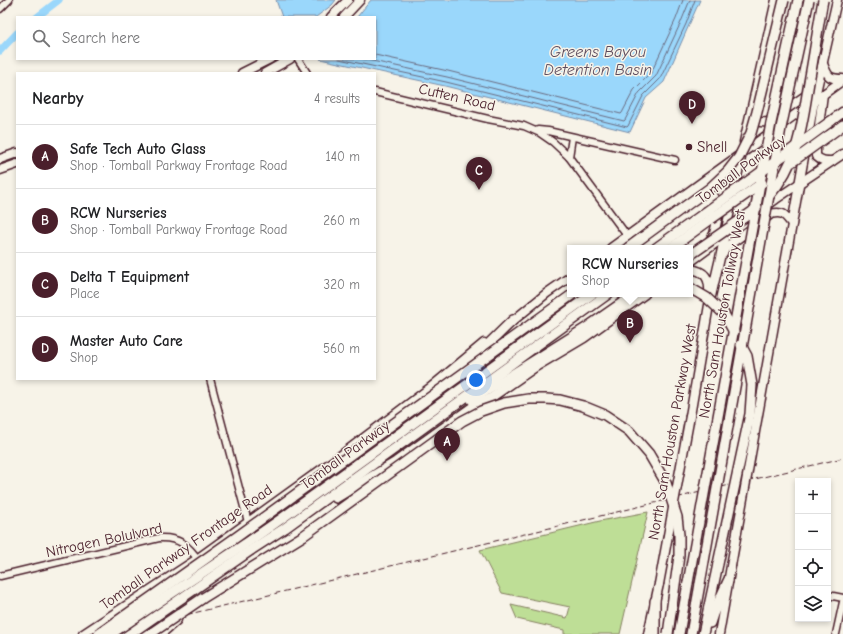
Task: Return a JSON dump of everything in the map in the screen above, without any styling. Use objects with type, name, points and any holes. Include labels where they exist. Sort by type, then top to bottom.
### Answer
[{"type":"highway","points":[[632,245],[710,188],[728,171],[739,157],[750,133],[757,112],[784,0]]},
{"type":"highway","name":"North Sam Houston Tollway West","points":[[679,634],[771,123],[798,0]]},
{"type":"highway","name":"North Sam Houston Tollway West","points":[[691,634],[780,135],[809,0]]},
{"type":"highway","points":[[693,258],[764,202],[778,186],[789,167],[797,147],[803,120],[823,0]]},
{"type":"highway","name":"Tomball Parkway","points":[[674,245],[708,215],[843,112]]},
{"type":"highway","name":"Tomball Parkway","points":[[661,245],[843,125]]},
{"type":"highway","points":[[693,290],[707,298],[724,314],[748,356],[752,385],[750,414],[703,634]]},
{"type":"highway","points":[[437,392],[446,382],[468,365],[567,292]]},
{"type":"highway","points":[[99,634],[569,297]]},
{"type":"highway","name":"Tomball Parkway","points":[[130,634],[248,547],[281,519],[588,297]]},
{"type":"highway","name":"Tomball Parkway","points":[[111,634],[248,547],[285,528],[604,297]]},
{"type":"highway","points":[[394,450],[589,326],[631,297]]},
{"type":"highway","points":[[389,441],[404,424],[432,400],[513,320]]},
{"type":"highway","points":[[285,528],[396,462],[473,407],[490,399]]},
{"type":"highway","points":[[150,634],[303,536],[462,421],[481,411],[504,403],[529,399],[560,400],[583,406],[605,415],[629,431],[649,454],[666,483],[677,517],[679,535],[679,556],[668,634]]},
{"type":"highway","points":[[707,634],[713,614],[728,581]]},
{"type":"highway","points":[[654,601],[655,634]]},
{"type":"main road","points":[[331,16],[348,0]]},
{"type":"main road","points":[[345,16],[360,0]]},
{"type":"main road","name":"North Sam Houston Parkway West","points":[[648,634],[654,601],[659,584],[709,306],[776,0]]},
{"type":"main road","points":[[719,634],[814,101],[837,0]]},
{"type":"main road","points":[[244,72],[268,60]]},
{"type":"main road","points":[[267,72],[288,60]]},
{"type":"main road","points":[[823,62],[829,76],[834,79],[843,80]]},
{"type":"main road","points":[[751,109],[752,116],[756,120],[762,123],[768,122],[805,96],[819,79]]},
{"type":"main road","points":[[616,245],[843,80]]},
{"type":"main road","points":[[823,94],[816,156],[819,160],[832,161]]},
{"type":"main road","points":[[789,119],[804,126],[808,135]]},
{"type":"main road","points":[[0,160],[16,154]]},
{"type":"main road","points":[[693,258],[724,238],[776,199],[843,154]]},
{"type":"main road","points":[[0,170],[16,164]]},
{"type":"main road","points":[[692,189],[711,182],[716,182],[722,188],[723,195],[714,234],[707,245],[693,258]]},
{"type":"main road","points":[[731,203],[732,212],[735,217],[743,220],[751,218]]},
{"type":"main road","points":[[720,258],[725,248],[771,214],[777,212],[782,213],[792,224]]},
{"type":"main road","points":[[693,269],[703,273],[707,278],[710,286],[709,306]]},
{"type":"main road","name":"Tomball Parkway Frontage Road","points":[[83,634],[198,559],[340,456],[430,388],[513,320],[567,279]]},
{"type":"main road","points":[[161,634],[215,587],[307,529],[537,366],[584,338],[641,297]]},
{"type":"street","points":[[0,8],[9,0]]},
{"type":"street","points":[[299,60],[306,72]]},
{"type":"street","name":"Cutten Road","points":[[376,92],[524,126],[540,133],[553,142],[569,157],[628,237]]},
{"type":"street","name":"Cutten Road","points":[[532,130],[548,131],[675,160]]},
{"type":"street","points":[[569,157],[572,137]]},
{"type":"street","points":[[210,380],[248,522]]},
{"type":"street","name":"Nitrogen Bolulvard","points":[[0,576],[160,538],[168,538],[185,544],[198,559],[215,587]]},
{"type":"street","points":[[831,596],[843,598]]},
{"type":"street","points":[[836,634],[843,602]]},
{"type":"green space","points":[[648,512],[620,634],[564,634],[564,630],[517,619],[511,605],[567,618],[570,607],[502,593],[480,550],[600,521]]},
{"type":"water","points":[[276,0],[336,0],[317,16],[282,16]]},
{"type":"water","name":"Greens Bayou Detention Basin","points":[[371,0],[700,0],[664,82],[646,98],[630,132],[445,86],[325,60],[376,60],[376,16],[358,16]]},
{"type":"waterway","points":[[38,16],[59,0]]},
{"type":"waterway","points":[[0,51],[16,34]]},
{"type":"railway","points":[[99,634],[181,616],[843,458]]},
{"type":"place","name":"Master Auto Care","points":[[692,124]]},
{"type":"place","name":"Shell","points":[[689,147]]},
{"type":"place","name":"Delta T Equipment","points":[[479,190]]},
{"type":"place","name":"RCW Nurseries","points":[[630,343]]},
{"type":"place","name":"Safe Tech Auto Glass","points":[[447,461]]}]
